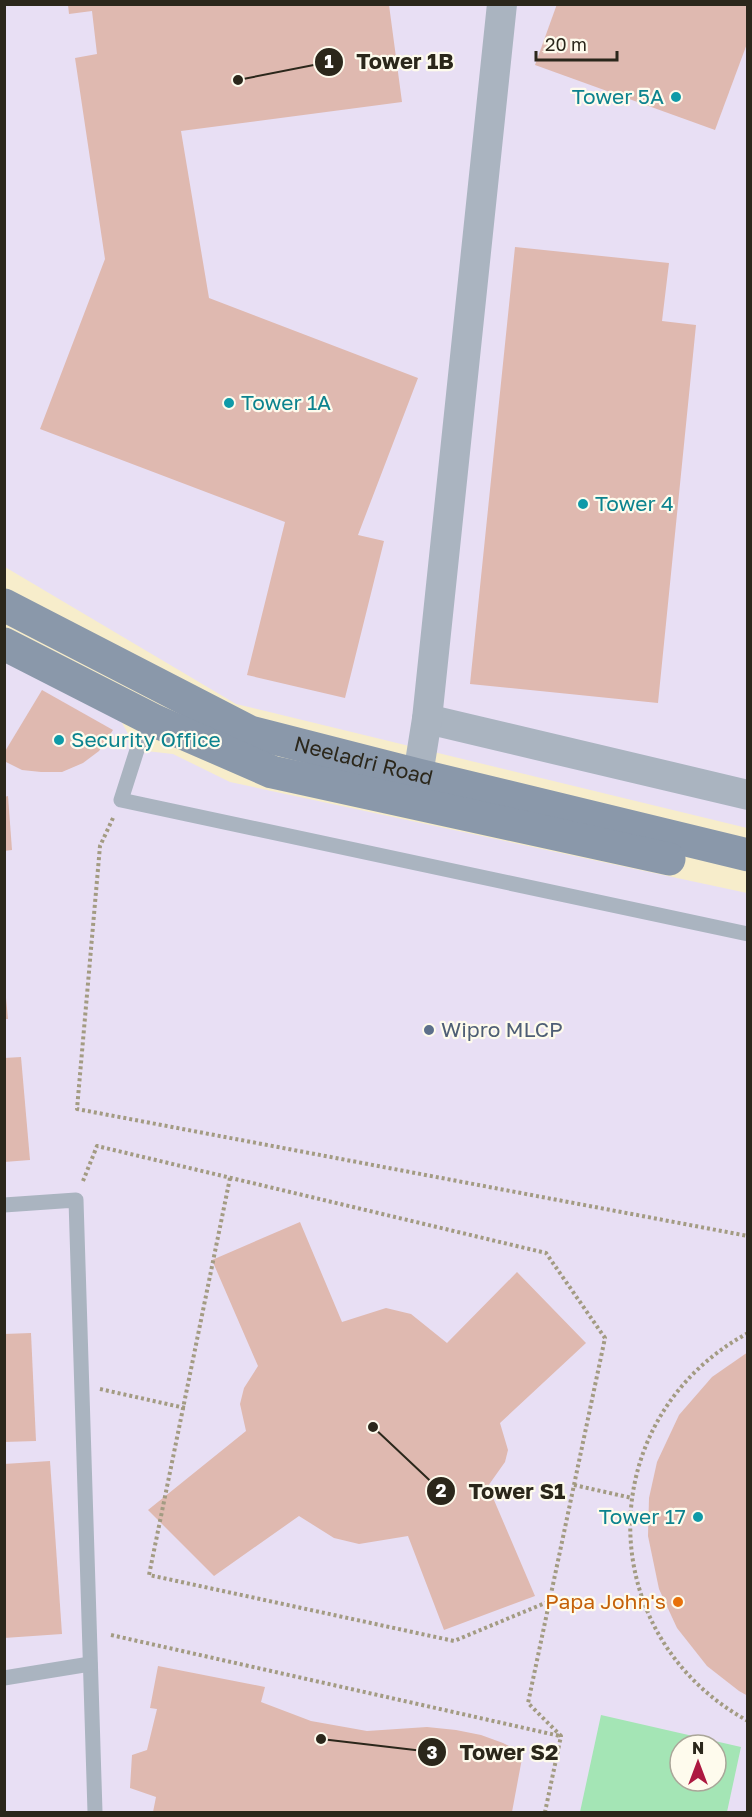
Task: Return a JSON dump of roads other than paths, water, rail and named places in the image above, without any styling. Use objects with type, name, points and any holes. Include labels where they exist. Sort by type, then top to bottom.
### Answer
[{"type":"main road","name":"Neeladri Road","points":[[4,605],[250,732],[418,775],[747,868]]},
{"type":"main road","name":"Neeladri Road","points":[[4,644],[155,721],[272,771],[747,868]]},
{"type":"street","points":[[418,775],[427,719],[502,4]]},
{"type":"street","points":[[427,719],[747,795]]},
{"type":"lane","points":[[173,693],[137,750],[121,800],[747,934]]},
{"type":"lane","points":[[4,1205],[76,1200],[95,1812]]},
{"type":"lane","points":[[4,1678],[90,1664]]},
{"type":"place","name":"Tower 1B","points":[[238,80]]},
{"type":"place","name":"Tower 5A","points":[[676,97]]},
{"type":"place","name":"Tower 1A","points":[[229,403]]},
{"type":"place","name":"Tower 4","points":[[583,504]]},
{"type":"place","name":"Security Office","points":[[59,740]]},
{"type":"place","name":"Wipro MLCP","points":[[429,1030]]},
{"type":"place","name":"Tower S1","points":[[373,1427]]},
{"type":"place","name":"Tower 17","points":[[698,1517]]},
{"type":"place","name":"Papa John's","points":[[678,1602]]},
{"type":"place","name":"Tower S2","points":[[321,1739]]}]
